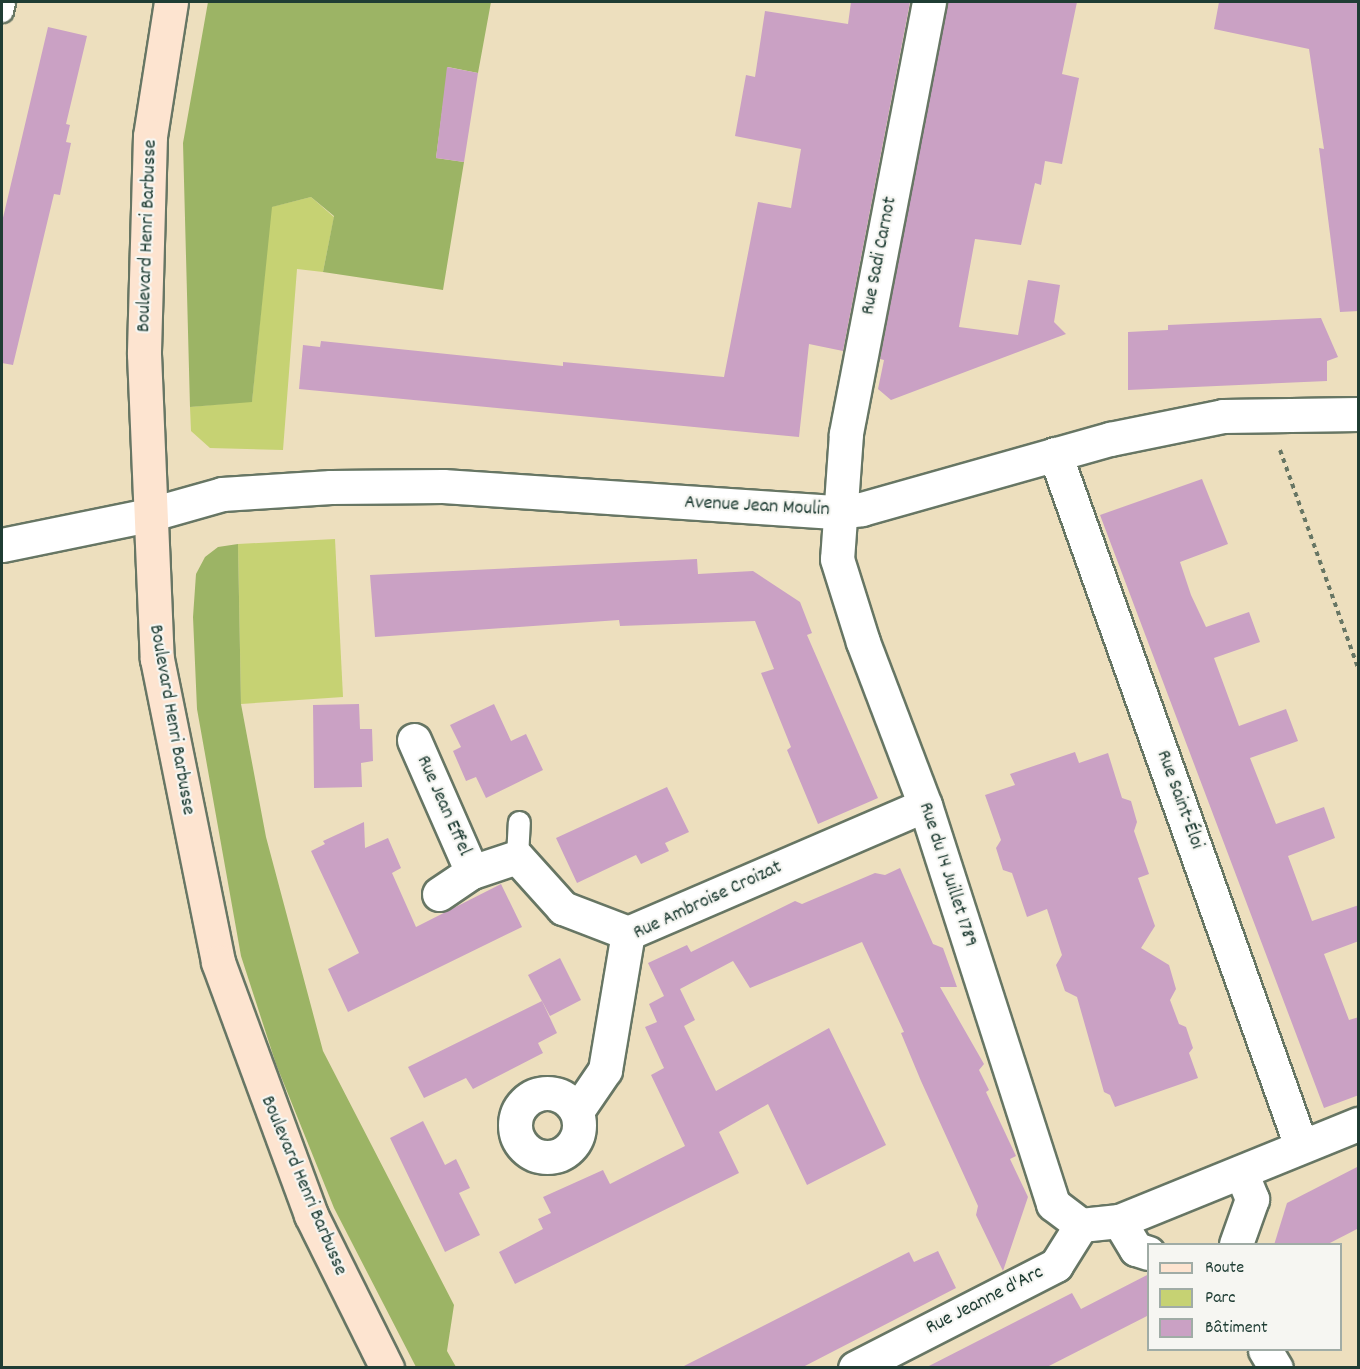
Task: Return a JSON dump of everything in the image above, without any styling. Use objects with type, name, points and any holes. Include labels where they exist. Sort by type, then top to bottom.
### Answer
[{"type":"main road","name":"Boulevard Henri Barbusse","points":[[171,2],[150,136],[144,354],[148,515],[157,659],[218,962],[311,1215],[387,1368]]},
{"type":"street","name":"Rue Sadi Carnot","points":[[838,512],[846,434],[929,2]]},
{"type":"street","name":"Avenue Jean Moulin","points":[[2,545],[148,515],[249,490],[443,486],[838,512],[862,509],[1055,454],[1223,416],[1359,414]]},
{"type":"street","name":"Rue Saint-Éloi","points":[[1055,454],[1301,1146]]},
{"type":"street","name":"Rue du 14 Juillet 1789","points":[[838,512],[837,559],[863,642],[925,805],[1053,1204],[1081,1225]]},
{"type":"street","name":"Rue Jean Effel","points":[[414,740],[472,872]]},
{"type":"street","name":"Rue Ambroise Croizat","points":[[577,1111],[605,1070],[628,933],[925,805]]},
{"type":"street","points":[[517,857],[562,908],[628,933]]},
{"type":"street","name":"Rue Jean Effel","points":[[439,894],[472,872],[517,857]]},
{"type":"street","points":[[1081,1225],[1119,1221],[1242,1174],[1301,1146],[1359,1124]]},
{"type":"street","points":[[1237,1243],[1252,1199],[1242,1174]]},
{"type":"street","points":[[1119,1221],[1136,1249],[1147,1252]]},
{"type":"street","name":"Rue Jeanne d'Arc","points":[[855,1368],[1056,1264],[1081,1225]]},
{"type":"street","points":[[1266,1351],[1276,1368]]},
{"type":"lane","points":[[2,11],[4,2]]},
{"type":"lane","points":[[517,857],[519,822]]},
{"type":"path","points":[[1269,415],[1359,668]]},
{"type":"green space","points":[[208,2],[491,2],[478,73],[448,67],[436,158],[464,162],[443,290],[323,272],[334,216],[311,197],[272,207],[252,402],[190,407],[183,143]]},
{"type":"green space","points":[[311,197],[334,217],[323,272],[297,269],[283,450],[210,448],[191,431],[190,407],[252,401],[271,207]]},
{"type":"green space","points":[[335,539],[343,697],[241,704],[238,544]]},
{"type":"green space","points":[[238,544],[241,704],[266,837],[323,1051],[454,1305],[447,1351],[456,1367],[416,1367],[334,1208],[276,1064],[241,956],[197,709],[193,617],[196,574],[205,557],[218,547]]},
{"type":"building","points":[[851,2],[910,2],[843,351],[809,344],[799,437],[299,389],[303,345],[320,347],[321,341],[563,366],[563,362],[724,377],[758,202],[791,208],[801,149],[735,136],[746,75],[755,77],[765,11],[848,24]]},
{"type":"building","points":[[947,2],[1077,2],[1062,74],[1079,78],[1062,164],[1045,161],[1041,185],[1035,183],[1021,245],[975,239],[959,327],[1018,335],[1028,280],[1060,285],[1054,322],[1066,334],[891,400],[878,389],[884,360],[880,359]]},
{"type":"building","points":[[1219,2],[1359,2],[1359,311],[1340,312],[1319,148],[1324,149],[1309,49],[1214,29]]},
{"type":"building","points":[[48,27],[87,36],[66,124],[70,125],[66,142],[71,143],[60,195],[54,194],[13,365],[2,363],[2,222]]},
{"type":"building","points":[[447,67],[478,73],[464,162],[436,158]]},
{"type":"building","points":[[1321,318],[1338,357],[1327,361],[1327,381],[1128,390],[1128,332],[1168,330],[1168,325]]},
{"type":"building","points":[[1202,479],[1228,544],[1180,562],[1191,595],[1206,627],[1249,612],[1260,642],[1214,658],[1239,726],[1286,709],[1298,741],[1250,758],[1276,824],[1324,807],[1335,838],[1288,856],[1312,921],[1359,905],[1359,941],[1324,954],[1349,1020],[1359,1017],[1359,1095],[1324,1108],[1100,515]]},
{"type":"building","points":[[697,559],[698,574],[753,571],[800,602],[812,633],[807,635],[878,798],[818,824],[787,750],[791,747],[761,673],[774,669],[755,621],[620,626],[619,620],[375,637],[370,575]]},
{"type":"building","points":[[359,704],[360,729],[372,729],[373,761],[361,763],[362,787],[314,788],[313,705]]},
{"type":"building","points":[[494,704],[511,741],[526,734],[543,770],[486,798],[476,777],[466,781],[453,751],[461,747],[450,725]]},
{"type":"building","points":[[1075,752],[1079,763],[1108,753],[1122,798],[1131,801],[1137,822],[1134,831],[1149,874],[1138,878],[1155,926],[1141,948],[1169,965],[1176,989],[1170,1000],[1179,1024],[1186,1027],[1193,1048],[1189,1053],[1198,1078],[1115,1107],[1110,1095],[1104,1092],[1077,997],[1065,991],[1056,965],[1062,955],[1047,909],[1027,917],[1012,873],[1003,870],[996,848],[1001,840],[985,795],[1015,785],[1010,774]]},
{"type":"building","points":[[667,787],[689,832],[665,843],[669,851],[641,864],[636,855],[577,883],[556,838]]},
{"type":"building","points":[[364,822],[365,848],[388,838],[401,868],[392,873],[416,927],[501,884],[522,927],[348,1012],[328,969],[359,953],[311,851],[325,844],[323,841]]},
{"type":"building","points":[[900,868],[933,944],[943,948],[957,987],[940,987],[984,1064],[979,1070],[989,1090],[986,1092],[1016,1156],[1010,1159],[1028,1197],[1003,1271],[976,1215],[978,1206],[921,1081],[901,1033],[904,1032],[862,942],[750,988],[733,961],[680,989],[695,1020],[684,1026],[716,1091],[829,1028],[886,1145],[807,1185],[768,1104],[719,1132],[739,1173],[515,1284],[499,1252],[543,1229],[538,1219],[551,1213],[543,1197],[603,1170],[610,1184],[685,1146],[651,1075],[664,1068],[645,1027],[657,1022],[649,1004],[664,996],[648,963],[687,945],[691,952],[795,901],[802,904],[875,873],[885,875]]},
{"type":"building","points":[[560,958],[581,1000],[550,1016],[528,975]]},
{"type":"building","points":[[542,1001],[557,1033],[538,1043],[543,1053],[473,1089],[466,1078],[424,1098],[408,1067]]},
{"type":"building","points":[[423,1121],[445,1165],[456,1159],[470,1188],[459,1193],[480,1235],[445,1252],[390,1138]]},
{"type":"building","points":[[1359,1166],[1359,1228],[1330,1243],[1275,1243],[1287,1203]]},
{"type":"building","points":[[938,1251],[956,1288],[801,1368],[680,1368],[909,1252],[914,1262]]},
{"type":"building","points":[[1147,1275],[1147,1316],[1045,1368],[925,1368],[1072,1293],[1081,1309]]}]
